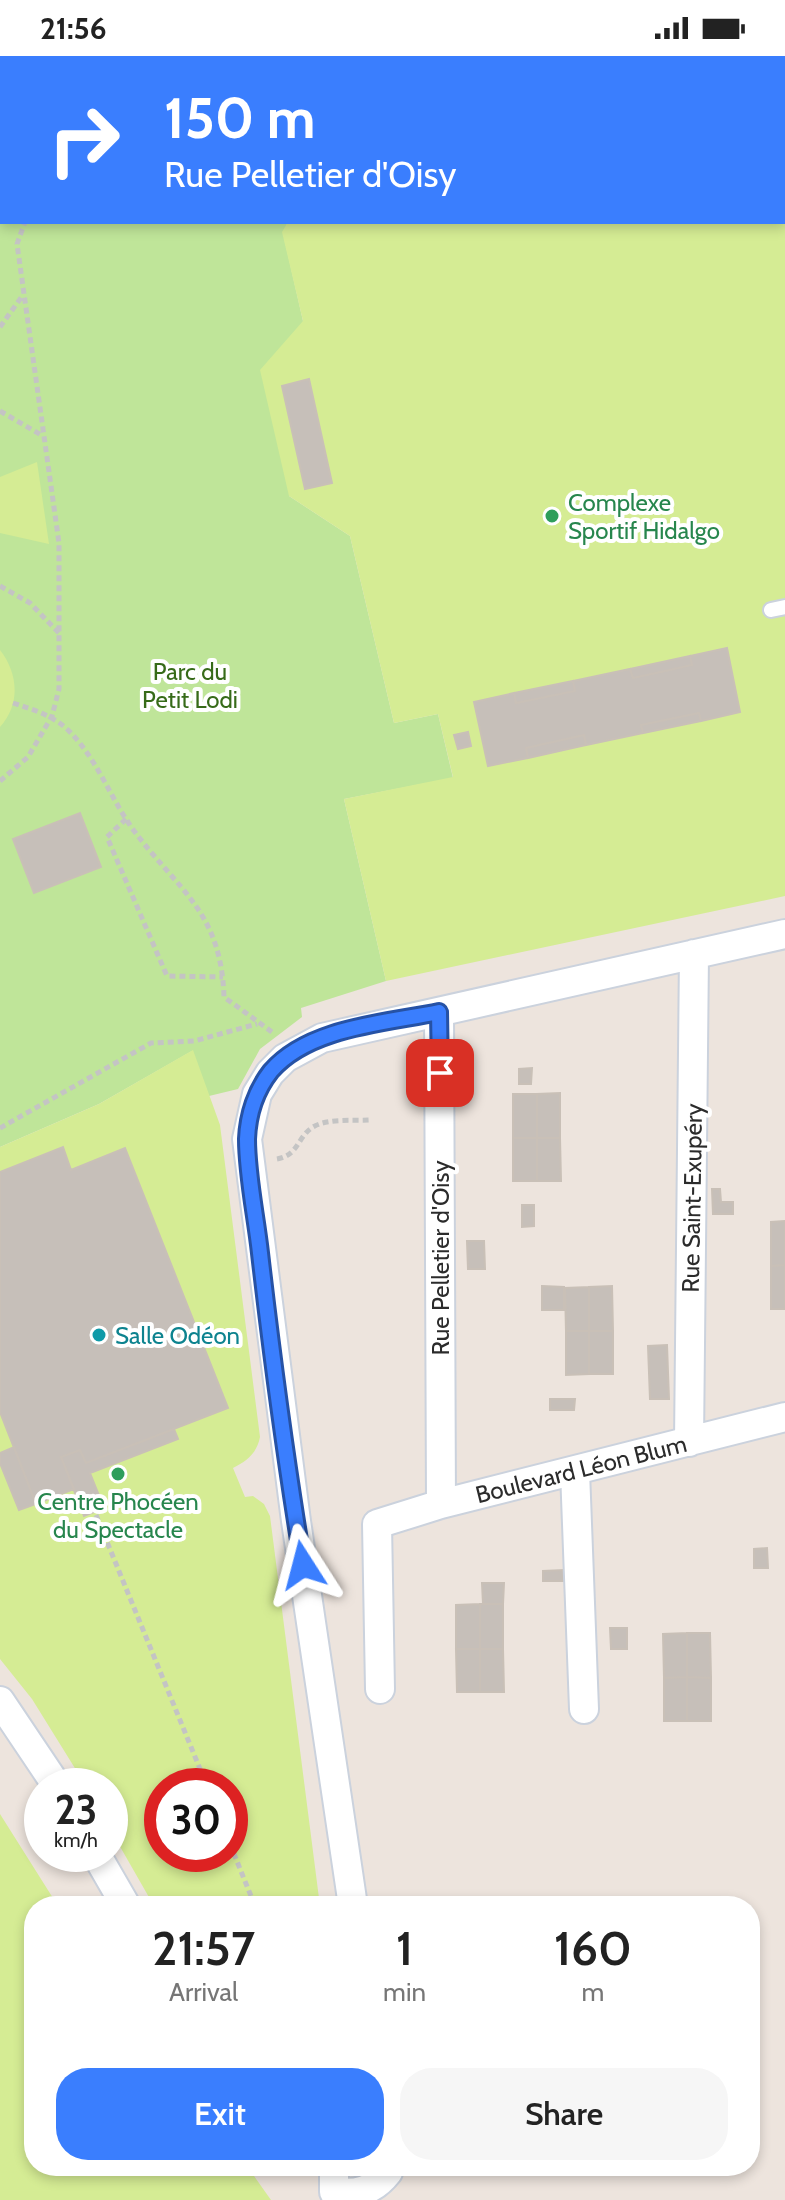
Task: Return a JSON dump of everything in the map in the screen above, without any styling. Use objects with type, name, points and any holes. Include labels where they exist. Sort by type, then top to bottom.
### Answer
[{"type":"street","points":[[352,1896],[296,1521],[247,1139],[257,1094],[270,1073],[301,1047],[322,1038],[785,934]]},
{"type":"street","name":"Rue Saint-Exupéry","points":[[689,1442],[694,954]]},
{"type":"street","name":"Rue Pelletier d'Oisy","points":[[439,1012],[441,1504]]},
{"type":"street","name":"Boulevard Léon Blum","points":[[380,1689],[377,1524],[441,1504],[785,1417]]},
{"type":"street","points":[[575,1471],[584,1709]]},
{"type":"street","points":[[0,1701],[45,1768]]},
{"type":"street","points":[[106,1872],[120,1896]]},
{"type":"street","points":[[335,2186],[367,2191],[389,2179]]},
{"type":"path","points":[[0,781],[28,757],[52,716],[59,689],[59,543],[17,244],[24,224]]},
{"type":"path","points":[[0,327],[23,294]]},
{"type":"path","points":[[0,411],[44,437]]},
{"type":"path","points":[[0,586],[30,603],[60,634]]},
{"type":"path","points":[[13,703],[52,716],[70,732],[89,756],[126,819],[182,884],[207,925],[223,962],[224,997],[257,1024],[301,1047]]},
{"type":"path","points":[[126,819],[107,837],[167,976],[223,977]]},
{"type":"path","points":[[0,1128],[151,1043],[194,1041],[257,1024]]},
{"type":"path","points":[[96,1515],[200,1768]]},
{"type":"path","points":[[241,1872],[251,1896]]},
{"type":"green space","name":"Parc du Petit Lodi","points":[[0,224],[287,224],[283,233],[303,321],[289,496],[350,536],[394,723],[438,714],[453,778],[344,799],[386,981],[301,1008],[302,1017],[260,1049],[238,1089],[209,1096],[192,1051],[99,1104],[0,1147]]},
{"type":"green space","name":"Complexe Sportif Hidalgo","points":[[287,224],[785,224],[785,896],[386,981],[344,799],[453,777],[438,714],[394,723],[350,536],[289,496],[260,370],[303,321],[282,232]]},
{"type":"green space","points":[[37,462],[49,544],[0,533],[0,477]]},
{"type":"green space","points":[[0,650],[11,668],[15,688],[11,708],[0,727]]},
{"type":"green space","name":"Centre Phocéen du Spectacle","points":[[193,1050],[220,1125],[260,1437],[251,1456],[233,1468],[245,1497],[253,1496],[264,1504],[270,1516],[319,1896],[148,1896],[128,1860],[128,1768],[75,1768],[32,1699],[0,1659],[0,1147],[99,1104]]},
{"type":"green space","points":[[0,1814],[24,1852],[24,1872],[37,1872],[52,1896],[24,1896],[24,2176],[254,2176],[271,2200],[0,2200]]},
{"type":"building","points":[[309,379],[332,483],[305,489],[282,386]]},
{"type":"building","points":[[727,648],[740,712],[701,721],[699,713],[641,725],[643,733],[586,745],[584,735],[526,748],[528,758],[488,766],[474,702],[514,693],[516,703],[575,691],[573,681],[630,669],[633,678],[692,665],[690,656]]},
{"type":"building","points":[[690,656],[692,665],[633,678],[630,669]]},
{"type":"building","points":[[573,681],[575,691],[516,703],[514,693]]},
{"type":"building","points":[[699,713],[701,721],[643,733],[641,725]]},
{"type":"building","points":[[468,732],[471,746],[458,749],[454,735]]},
{"type":"building","points":[[584,735],[586,745],[528,758],[526,748]]},
{"type":"building","points":[[80,813],[101,867],[34,893],[13,839]]},
{"type":"building","points":[[532,1068],[531,1084],[519,1084],[519,1069]]},
{"type":"building","points":[[560,1093],[560,1138],[537,1138],[537,1094]]},
{"type":"building","points":[[513,1094],[537,1094],[537,1138],[513,1138]]},
{"type":"building","points":[[513,1138],[537,1138],[537,1181],[513,1181]]},
{"type":"building","points":[[537,1138],[560,1138],[561,1181],[537,1181]]},
{"type":"building","name":"Salle Odéon","points":[[63,1147],[71,1170],[125,1148],[228,1408],[86,1463],[80,1450],[61,1457],[74,1489],[36,1504],[0,1412],[0,1172]]},
{"type":"building","points":[[712,1189],[720,1189],[721,1202],[733,1202],[733,1214],[713,1214]]},
{"type":"building","points":[[522,1205],[534,1205],[534,1226],[522,1227]]},
{"type":"building","points":[[785,1221],[785,1265],[771,1266],[771,1222]]},
{"type":"building","points":[[467,1241],[484,1241],[485,1269],[468,1269]]},
{"type":"building","points":[[785,1265],[785,1309],[771,1309],[771,1266]]},
{"type":"building","points":[[542,1286],[564,1287],[564,1310],[542,1310]]},
{"type":"building","points":[[612,1286],[613,1331],[589,1331],[589,1287]]},
{"type":"building","points":[[589,1287],[589,1331],[566,1331],[565,1288]]},
{"type":"building","points":[[566,1331],[589,1331],[589,1374],[566,1375]]},
{"type":"building","points":[[589,1331],[613,1331],[613,1374],[589,1374]]},
{"type":"building","points":[[667,1345],[669,1399],[650,1399],[648,1346]]},
{"type":"building","points":[[550,1399],[575,1399],[574,1410],[550,1410]]},
{"type":"building","points":[[174,1429],[178,1439],[90,1473],[104,1508],[84,1516],[61,1457],[80,1450],[86,1463]]},
{"type":"building","points":[[14,1447],[36,1504],[19,1510],[0,1463],[0,1453]]},
{"type":"building","points":[[767,1548],[768,1568],[754,1568],[754,1549]]},
{"type":"building","points":[[564,1570],[564,1581],[543,1581],[543,1571]]},
{"type":"building","points":[[482,1583],[504,1583],[503,1604],[483,1604]]},
{"type":"building","points":[[480,1604],[503,1604],[503,1649],[480,1649]]},
{"type":"building","points":[[480,1604],[480,1649],[456,1649],[456,1605]]},
{"type":"building","points":[[610,1628],[627,1628],[627,1649],[611,1649]]},
{"type":"building","points":[[687,1633],[710,1633],[711,1678],[687,1677]]},
{"type":"building","points":[[687,1633],[687,1677],[664,1678],[663,1634]]},
{"type":"building","points":[[456,1649],[480,1649],[480,1692],[457,1692]]},
{"type":"building","points":[[480,1649],[503,1649],[504,1692],[480,1692]]},
{"type":"building","points":[[687,1677],[711,1678],[711,1721],[687,1721]]},
{"type":"building","points":[[687,1677],[687,1721],[664,1721],[664,1678]]},
{"type":"place","name":"Complexe Sportif Hidalgo","points":[[552,516]]},
{"type":"place","name":"Salle Odéon","points":[[99,1335]]},
{"type":"place","name":"Centre Phocéen du Spectacle","points":[[118,1474]]},
{"type":"route","points":[[303,1565],[247,1139],[250,1115],[257,1094],[270,1073],[301,1047],[322,1038],[439,1012],[440,1073]]}]
